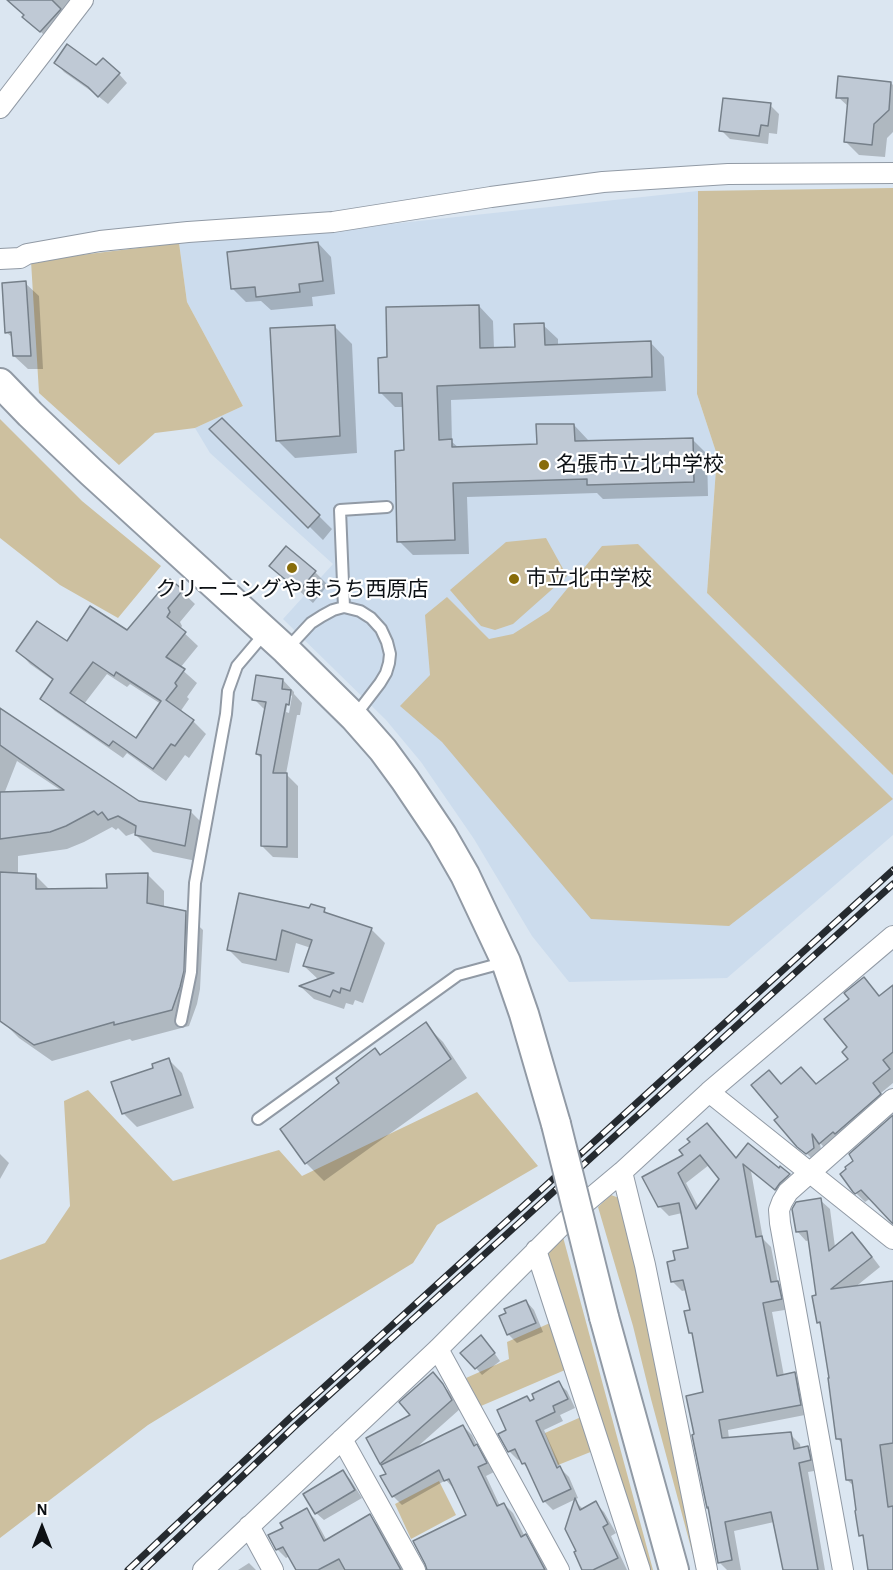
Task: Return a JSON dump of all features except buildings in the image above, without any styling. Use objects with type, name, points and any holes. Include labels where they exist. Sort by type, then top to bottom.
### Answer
[{"type":"street","points":[[0,108],[83,0]]},
{"type":"street","points":[[0,259],[20,258],[27,254],[100,241],[188,232],[333,222],[491,196],[603,182],[728,174],[893,173]]},
{"type":"street","points":[[0,383],[53,437],[276,641],[354,717],[405,780],[442,835],[465,875],[506,962],[524,1014],[556,1124],[604,1317],[674,1570]]},
{"type":"street","points":[[203,1570],[438,1349],[579,1208],[709,1092],[893,936]]},
{"type":"street","points":[[709,1092],[893,1239]]},
{"type":"street","points":[[843,1570],[779,1210],[788,1192],[893,1099]]},
{"type":"street","points":[[622,1172],[645,1265],[707,1570]]},
{"type":"street","points":[[536,1250],[640,1570]]},
{"type":"street","points":[[438,1349],[559,1570]]},
{"type":"street","points":[[342,1439],[415,1570]]},
{"type":"street","points":[[249,1526],[273,1570]]},
{"type":"lane","points":[[344,607],[340,510],[387,507]]},
{"type":"lane","points":[[181,1021],[192,972],[195,883],[224,725],[228,691],[237,666],[327,613],[344,607],[360,611],[371,618],[384,635],[390,654],[386,673],[354,717]]},
{"type":"lane","points":[[258,1119],[458,975],[506,962]]},
{"type":"shaded area","points":[[893,188],[893,775],[707,593],[717,455],[697,394],[698,191]]},
{"type":"shaded area","name":"市立北中学校","points":[[698,191],[697,394],[717,455],[707,593],[893,775],[893,835],[727,978],[569,982],[532,936],[474,839],[421,762],[386,720],[283,619],[333,564],[210,453],[195,428],[243,406],[187,302],[179,243],[326,231]]},
{"type":"shaded area","points":[[179,243],[187,302],[243,406],[195,428],[155,433],[119,465],[39,393],[31,261]]},
{"type":"shaded area","points":[[0,419],[82,501],[161,566],[118,618],[60,585],[0,538]]},
{"type":"shaded area","points":[[546,538],[567,576],[513,624],[495,630],[481,626],[450,590],[506,542]]},
{"type":"shaded area","points":[[638,544],[893,799],[729,926],[591,919],[442,742],[400,706],[430,675],[425,615],[447,597],[489,639],[513,634],[549,611],[602,546]]},
{"type":"shaded area","points":[[88,1090],[173,1181],[279,1150],[302,1176],[477,1092],[538,1166],[437,1225],[413,1263],[148,1425],[0,1538],[0,1260],[45,1243],[70,1206],[64,1101]]},
{"type":"shaded area","points":[[611,1195],[622,1199],[697,1570],[633,1326],[598,1207]]},
{"type":"shaded area","points":[[563,1237],[653,1570],[650,1570],[548,1259],[550,1249]]},
{"type":"shaded area","points":[[550,1323],[565,1370],[481,1406],[466,1378],[509,1359],[507,1342]]},
{"type":"shaded area","points":[[581,1417],[593,1451],[558,1465],[545,1433]]},
{"type":"shaded area","points":[[439,1481],[456,1515],[411,1539],[395,1504]]},
{"type":"railway","points":[[128,1570],[290,1418],[893,870]]},
{"type":"railway","points":[[144,1570],[294,1427],[893,884]]},
{"type":"place","name":"名張市立北中学校","points":[[544,465]]},
{"type":"place","name":"クリーニングやまうち西原店","points":[[292,568]]},
{"type":"place","name":"市立北中学校","points":[[514,579]]}]
